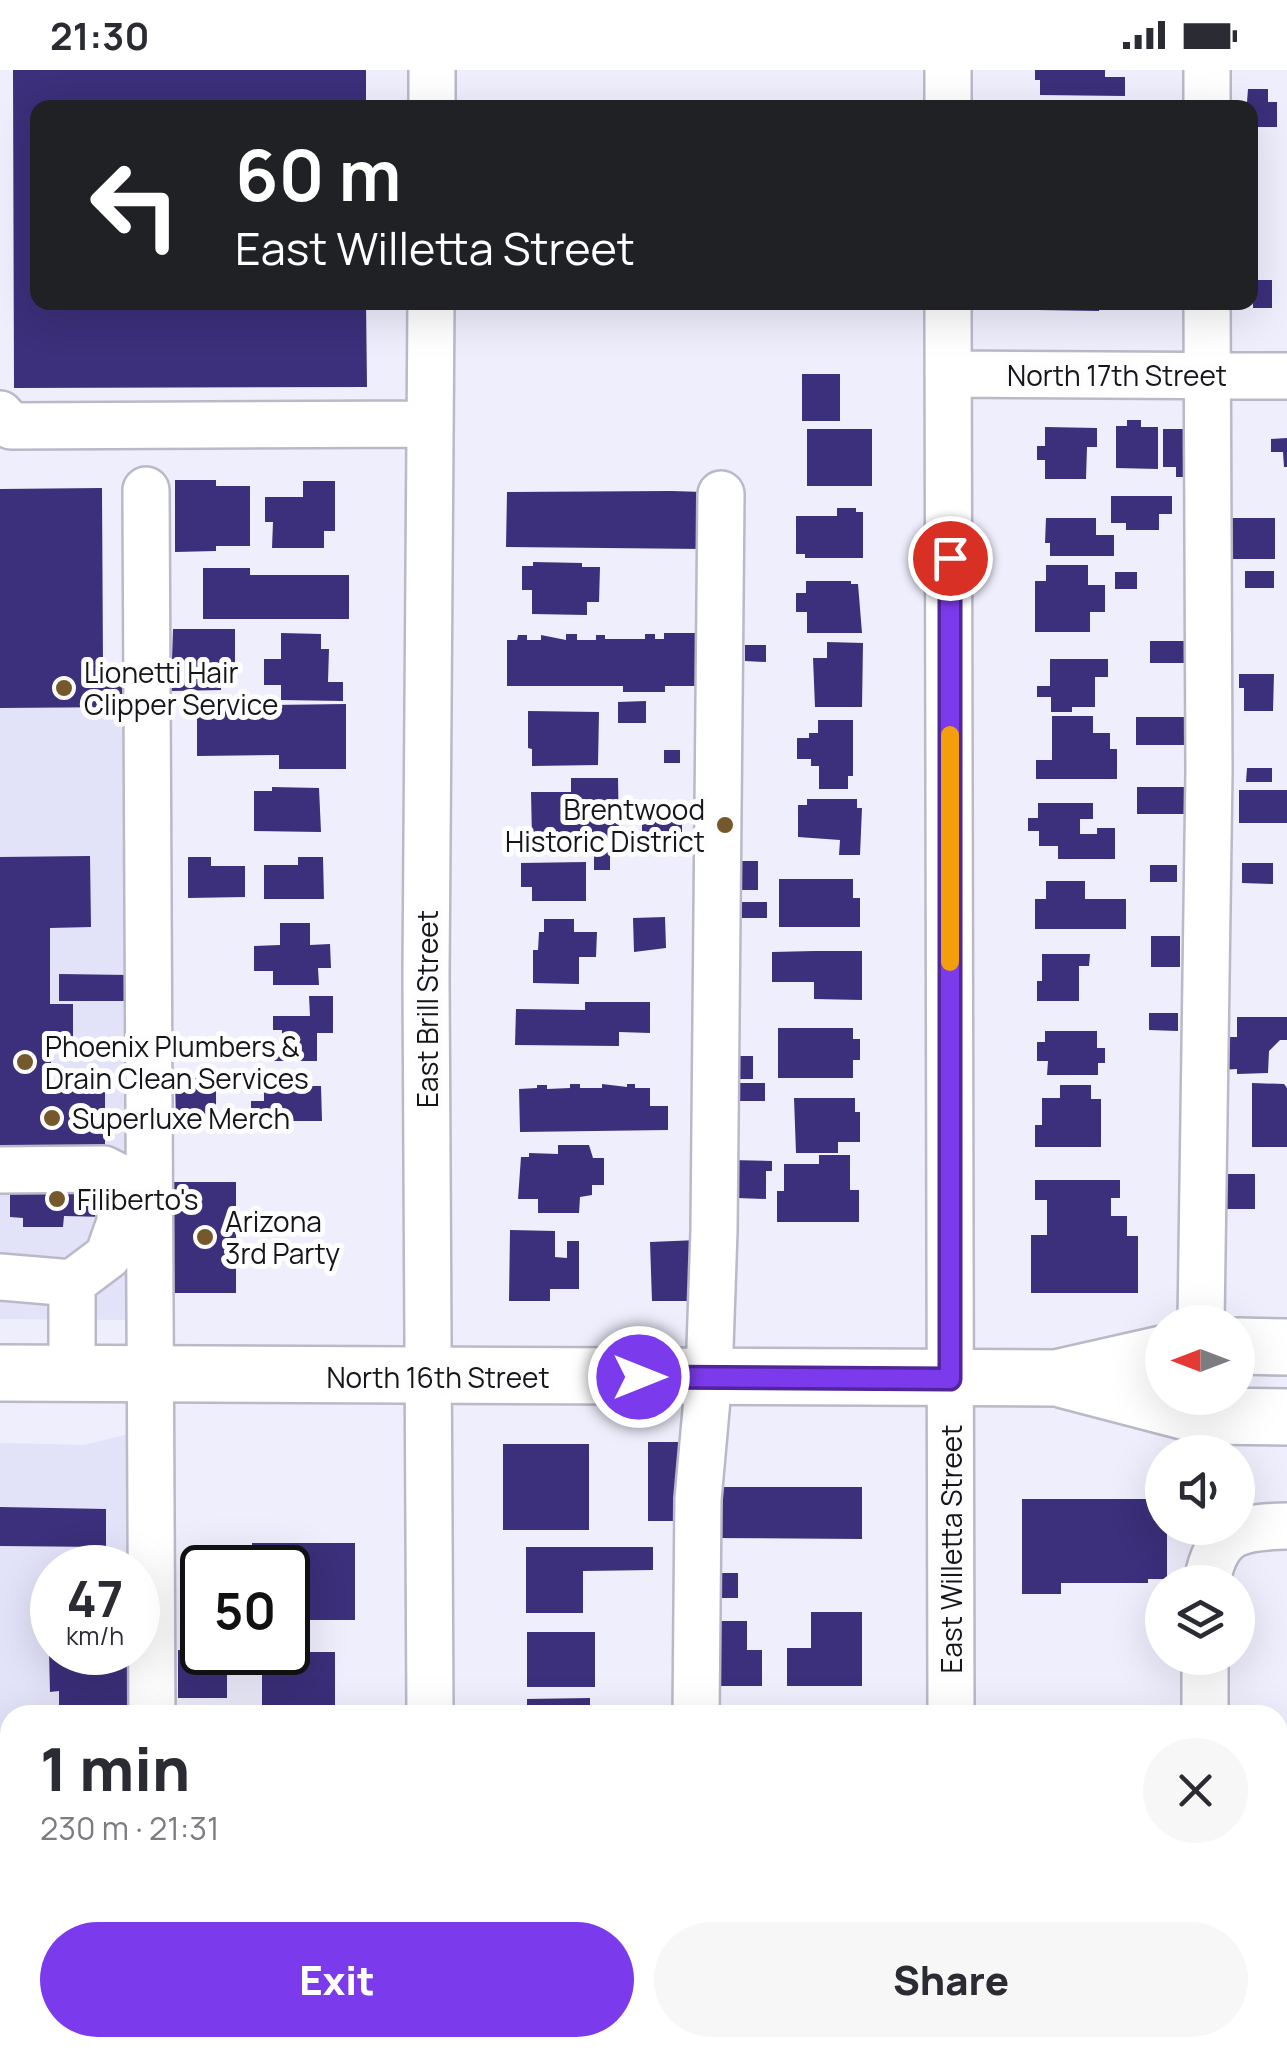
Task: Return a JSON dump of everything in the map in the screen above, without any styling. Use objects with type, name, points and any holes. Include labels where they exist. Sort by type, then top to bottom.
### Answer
[{"type":"main road","points":[[1255,1346],[1287,1346]]},
{"type":"main road","name":"North 16th Street","points":[[1056,1378],[1145,1358]]},
{"type":"main road","name":"North 16th Street","points":[[0,1373],[1056,1378],[1145,1396]]},
{"type":"main road","name":"North 16th Street","points":[[1255,1413],[1287,1416]]},
{"type":"street","points":[[432,70],[432,100]]},
{"type":"street","points":[[948,70],[948,100]]},
{"type":"street","points":[[1207,70],[1207,100]]},
{"type":"street","name":"East Brill Street","points":[[430,1705],[426,976],[431,310]]},
{"type":"street","name":"East Willetta Street","points":[[948,310],[951,1705]]},
{"type":"street","points":[[1201,1305],[1209,772],[1207,310]]},
{"type":"street","name":"North 17th Street","points":[[948,374],[1287,376]]},
{"type":"street","points":[[0,414],[12,426],[430,424]]},
{"type":"street","points":[[146,490],[152,1705]]},
{"type":"street","points":[[696,1705],[698,1498],[710,1377],[721,494]]},
{"type":"street","points":[[0,1170],[104,1169],[116,1175],[120,1183],[120,1222],[108,1256],[72,1283],[1,1278]]},
{"type":"street","points":[[72,1283],[72,1374]]},
{"type":"street","points":[[1209,1565],[1211,1555],[1230,1534],[1262,1526],[1287,1526]]},
{"type":"street","points":[[1204,1675],[1205,1705]]},
{"type":"shaded area","points":[[135,704],[136,1320],[0,1319],[0,707]]},
{"type":"shaded area","points":[[141,1431],[140,1545],[30,1545],[30,1675],[139,1675],[139,1705],[0,1705],[0,1443],[84,1445]]},
{"type":"building","points":[[13,70],[366,70],[366,100],[30,100],[30,310],[366,310],[367,387],[14,388]]},
{"type":"building","points":[[1035,70],[1105,70],[1105,77],[1125,77],[1125,96],[1040,95]]},
{"type":"building","points":[[1248,89],[1268,89],[1268,102],[1277,102],[1277,127],[1258,127],[1258,100],[1247,100]]},
{"type":"building","points":[[1258,280],[1272,280],[1272,308],[1258,308]]},
{"type":"building","points":[[802,374],[840,374],[840,421],[802,421]]},
{"type":"building","points":[[1127,420],[1141,420],[1141,427],[1158,427],[1158,469],[1116,468],[1116,426],[1127,426]]},
{"type":"building","points":[[1045,427],[1097,428],[1097,447],[1087,447],[1086,479],[1045,479],[1045,460],[1037,460],[1037,446],[1045,446]]},
{"type":"building","points":[[807,429],[872,429],[872,486],[807,486]]},
{"type":"building","points":[[1163,429],[1193,429],[1193,477],[1176,477],[1176,467],[1163,467]]},
{"type":"building","points":[[1287,438],[1284,467],[1283,452],[1271,452],[1271,439]]},
{"type":"building","points":[[175,480],[216,480],[216,486],[250,486],[250,546],[175,552]]},
{"type":"building","points":[[303,481],[335,481],[335,531],[324,531],[324,548],[272,548],[273,522],[265,522],[265,497],[303,497]]},
{"type":"building","points":[[102,488],[103,668],[127,668],[128,707],[0,708],[0,489]]},
{"type":"building","points":[[507,492],[704,492],[703,549],[506,547]]},
{"type":"building","points":[[1111,496],[1172,496],[1172,514],[1159,514],[1159,530],[1126,530],[1126,523],[1111,523]]},
{"type":"building","points":[[837,508],[863,512],[863,558],[805,558],[805,554],[796,554],[796,516],[837,516]]},
{"type":"building","points":[[1046,518],[1096,518],[1096,535],[1114,535],[1114,556],[1050,556],[1050,543],[1045,543]]},
{"type":"building","points":[[1223,518],[1275,518],[1275,559],[1223,559]]},
{"type":"building","points":[[533,562],[600,567],[599,602],[587,602],[587,615],[532,614],[532,590],[522,590],[522,566],[533,566]]},
{"type":"building","points":[[1046,565],[1088,565],[1088,585],[1105,585],[1105,612],[1090,612],[1090,632],[1035,632],[1035,581],[1046,581]]},
{"type":"building","points":[[203,568],[250,568],[250,575],[349,575],[349,619],[203,619]]},
{"type":"building","points":[[1245,571],[1274,571],[1274,588],[1245,588]]},
{"type":"building","points":[[1115,572],[1137,572],[1137,589],[1115,589]]},
{"type":"building","points":[[806,581],[858,584],[862,633],[807,633],[807,612],[796,612],[796,593],[806,593]]},
{"type":"building","points":[[173,629],[235,629],[235,670],[221,670],[221,690],[171,691]]},
{"type":"building","points":[[281,633],[321,634],[321,649],[329,649],[328,682],[343,682],[343,701],[281,700],[281,685],[264,685],[264,659],[281,659]]},
{"type":"building","points":[[664,633],[695,633],[695,686],[665,686],[665,692],[623,692],[623,686],[507,686],[507,640],[517,640],[518,635],[527,635],[527,640],[541,640],[541,635],[566,640],[566,634],[577,634],[577,640],[596,640],[596,635],[605,635],[605,639],[645,639],[645,634],[664,639]]},
{"type":"building","points":[[1150,641],[1187,641],[1187,663],[1150,663]]},
{"type":"building","points":[[827,642],[863,643],[862,707],[815,707],[813,658],[827,658]]},
{"type":"building","points":[[745,645],[766,645],[766,662],[745,661]]},
{"type":"building","points":[[1050,659],[1108,659],[1108,677],[1095,677],[1095,707],[1051,712],[1051,697],[1037,697],[1037,686],[1050,686]]},
{"type":"building","points":[[1239,674],[1274,674],[1273,711],[1244,711],[1244,688],[1239,688]]},
{"type":"building","points":[[646,701],[646,723],[618,723],[618,702]]},
{"type":"building","points":[[346,704],[346,769],[279,769],[279,755],[197,756],[197,706]]},
{"type":"building","points":[[528,711],[599,712],[598,765],[532,766]]},
{"type":"building","points":[[1052,716],[1093,716],[1093,733],[1110,733],[1110,749],[1117,749],[1117,779],[1036,779],[1036,760],[1052,760]]},
{"type":"building","points":[[1136,717],[1192,717],[1192,745],[1136,745]]},
{"type":"building","points":[[818,720],[853,720],[853,776],[848,776],[848,789],[819,789],[819,766],[811,766],[811,759],[797,759],[797,738],[818,733]]},
{"type":"building","points":[[664,750],[680,750],[680,763],[664,763]]},
{"type":"building","points":[[1247,768],[1272,768],[1272,782],[1246,782]]},
{"type":"building","points":[[571,778],[618,778],[619,839],[532,839],[531,792],[571,792]]},
{"type":"building","points":[[272,787],[319,788],[321,832],[254,831],[254,791],[272,791]]},
{"type":"building","points":[[1137,787],[1187,787],[1187,814],[1137,814]]},
{"type":"building","points":[[1239,790],[1287,790],[1287,823],[1239,823]]},
{"type":"building","points":[[807,799],[857,799],[857,808],[862,808],[860,855],[839,855],[840,840],[798,837],[798,805],[807,805]]},
{"type":"building","points":[[1038,803],[1093,803],[1093,819],[1080,819],[1080,834],[1097,834],[1097,828],[1115,828],[1115,859],[1058,859],[1058,846],[1039,846],[1039,831],[1028,831],[1028,818],[1038,818]]},
{"type":"building","points":[[642,807],[682,807],[682,840],[642,840]]},
{"type":"building","points":[[594,852],[610,852],[610,870],[594,870]]},
{"type":"building","points":[[90,856],[91,927],[50,928],[50,1004],[73,1004],[73,1040],[51,1040],[51,1083],[105,1083],[105,1152],[0,1153],[0,857]]},
{"type":"building","points":[[188,857],[211,857],[211,866],[245,866],[245,897],[188,898]]},
{"type":"building","points":[[298,857],[323,857],[324,899],[264,899],[264,865],[298,865]]},
{"type":"building","points":[[729,861],[758,861],[758,890],[729,890]]},
{"type":"building","points":[[586,862],[586,901],[532,901],[532,887],[521,887],[521,863]]},
{"type":"building","points":[[1242,863],[1273,863],[1273,884],[1242,883]]},
{"type":"building","points":[[1150,865],[1177,865],[1177,882],[1150,882]]},
{"type":"building","points":[[779,879],[853,879],[853,898],[860,898],[860,927],[779,927]]},
{"type":"building","points":[[1046,881],[1085,881],[1085,899],[1126,899],[1126,929],[1035,929],[1035,899],[1046,899]]},
{"type":"building","points":[[732,902],[767,902],[767,918],[732,918]]},
{"type":"building","points":[[665,917],[666,948],[634,952],[633,918]]},
{"type":"building","points":[[544,919],[574,919],[574,932],[597,932],[596,957],[579,957],[579,984],[533,983],[533,950],[538,950]]},
{"type":"building","points":[[280,923],[310,923],[310,945],[330,944],[331,968],[318,968],[319,985],[273,985],[273,971],[254,971],[254,946],[280,945]]},
{"type":"building","points":[[1151,936],[1180,936],[1180,967],[1151,967]]},
{"type":"building","points":[[862,951],[862,1000],[814,999],[814,982],[772,982],[772,952]]},
{"type":"building","points":[[1042,954],[1090,954],[1089,966],[1079,966],[1079,1001],[1037,1001]]},
{"type":"building","points":[[59,974],[129,975],[128,1001],[59,1001]]},
{"type":"building","points":[[309,996],[333,996],[333,1033],[317,1033],[317,1061],[273,1061],[273,1044],[282,1044],[282,1030],[273,1030],[273,1016],[310,1016]]},
{"type":"building","points":[[585,1002],[650,1002],[650,1033],[619,1032],[619,1046],[515,1045],[516,1009],[585,1010]]},
{"type":"building","points":[[1149,1013],[1178,1013],[1178,1031],[1149,1030]]},
{"type":"building","points":[[1237,1017],[1287,1017],[1287,1040],[1280,1040],[1269,1051],[1268,1073],[1219,1070],[1219,1037],[1237,1037]]},
{"type":"building","points":[[778,1028],[853,1028],[853,1039],[860,1039],[860,1060],[853,1060],[853,1078],[778,1078]]},
{"type":"building","points":[[1045,1031],[1097,1031],[1097,1048],[1105,1048],[1105,1063],[1098,1063],[1098,1075],[1047,1075],[1048,1061],[1037,1061],[1037,1042],[1045,1042]]},
{"type":"building","points":[[732,1056],[753,1056],[753,1079],[732,1079]]},
{"type":"building","points":[[175,1078],[216,1078],[216,1123],[176,1123]]},
{"type":"building","points":[[739,1083],[765,1083],[765,1101],[739,1101]]},
{"type":"building","points":[[1252,1083],[1284,1084],[1287,1088],[1287,1147],[1252,1147]]},
{"type":"building","points":[[570,1084],[580,1084],[580,1088],[635,1084],[635,1088],[650,1088],[650,1106],[668,1106],[668,1130],[520,1132],[519,1089],[537,1085],[547,1085],[547,1089],[570,1088]]},
{"type":"building","points":[[1060,1085],[1091,1085],[1091,1099],[1101,1099],[1101,1147],[1035,1147],[1035,1125],[1042,1125],[1042,1098],[1060,1098]]},
{"type":"building","points":[[264,1086],[321,1086],[322,1121],[272,1121],[272,1130],[251,1130],[251,1101],[264,1101]]},
{"type":"building","points":[[794,1098],[855,1098],[855,1112],[860,1112],[860,1142],[838,1142],[838,1153],[796,1153]]},
{"type":"building","points":[[558,1145],[589,1145],[593,1158],[604,1158],[604,1185],[592,1185],[592,1195],[580,1197],[579,1213],[538,1213],[538,1199],[518,1199],[521,1157],[529,1157],[529,1153],[558,1154]]},
{"type":"building","points":[[819,1155],[850,1155],[850,1190],[859,1190],[859,1222],[777,1222],[777,1191],[784,1191],[784,1164],[819,1164]]},
{"type":"building","points":[[730,1160],[772,1161],[772,1171],[766,1171],[766,1199],[737,1198]]},
{"type":"building","points":[[1220,1174],[1255,1174],[1255,1209],[1220,1209]]},
{"type":"building","name":"Filiberto's","points":[[10,1179],[105,1181],[105,1217],[64,1216],[63,1227],[23,1227],[23,1218],[10,1217]]},
{"type":"building","points":[[1035,1180],[1120,1180],[1120,1198],[1111,1198],[1111,1216],[1127,1216],[1127,1236],[1138,1236],[1138,1293],[1031,1293],[1031,1235],[1047,1235],[1047,1200],[1035,1200]]},
{"type":"building","name":"Arizona 3rd Party","points":[[174,1182],[236,1182],[236,1293],[174,1293]]},
{"type":"building","points":[[510,1230],[555,1231],[555,1257],[567,1258],[567,1241],[579,1241],[579,1289],[550,1289],[550,1301],[509,1301]]},
{"type":"building","points":[[698,1240],[694,1301],[652,1301],[650,1242]]},
{"type":"building","points":[[648,1442],[678,1442],[678,1521],[648,1521]]},
{"type":"building","points":[[503,1444],[589,1444],[589,1530],[503,1530]]},
{"type":"building","points":[[706,1487],[862,1487],[862,1539],[706,1538]]},
{"type":"building","points":[[1022,1499],[1145,1499],[1145,1545],[1167,1545],[1167,1565],[1145,1565],[1145,1583],[1061,1583],[1061,1594],[1022,1594]]},
{"type":"building","points":[[0,1507],[106,1509],[106,1545],[0,1546]]},
{"type":"building","points":[[355,1543],[355,1620],[310,1620],[310,1545],[252,1545]]},
{"type":"building","points":[[526,1547],[653,1547],[653,1570],[583,1571],[583,1613],[526,1613]]},
{"type":"building","points":[[709,1573],[738,1573],[738,1598],[709,1598]]},
{"type":"building","points":[[811,1612],[862,1612],[862,1686],[787,1686],[787,1648],[811,1648]]},
{"type":"building","points":[[712,1621],[747,1621],[747,1650],[762,1650],[762,1686],[712,1686]]},
{"type":"building","points":[[527,1632],[595,1632],[595,1687],[527,1687]]},
{"type":"building","points":[[178,1650],[180,1675],[227,1675],[227,1698],[178,1698]]},
{"type":"building","points":[[310,1652],[335,1652],[335,1705],[262,1705],[262,1675],[310,1675]]},
{"type":"building","points":[[50,1675],[131,1675],[132,1705],[59,1705],[59,1691],[50,1692]]},
{"type":"building","points":[[590,1698],[590,1705],[527,1705],[527,1699]]},
{"type":"slow traffic","points":[[950,735],[950,962]]},
{"type":"place","name":"Lionetti Hair Clipper Service","points":[[64,688]]},
{"type":"place","name":"Brentwood Historic District","points":[[725,825]]},
{"type":"place","name":"Phoenix Plumbers & Drain Clean Services","points":[[25,1062]]},
{"type":"place","name":"Superluxe Merch","points":[[52,1118]]},
{"type":"place","name":"Filiberto's","points":[[57,1199]]},
{"type":"place","name":"Arizona 3rd Party","points":[[205,1237]]},
{"type":"route","points":[[639,1377],[950,1379],[950,558]]}]
